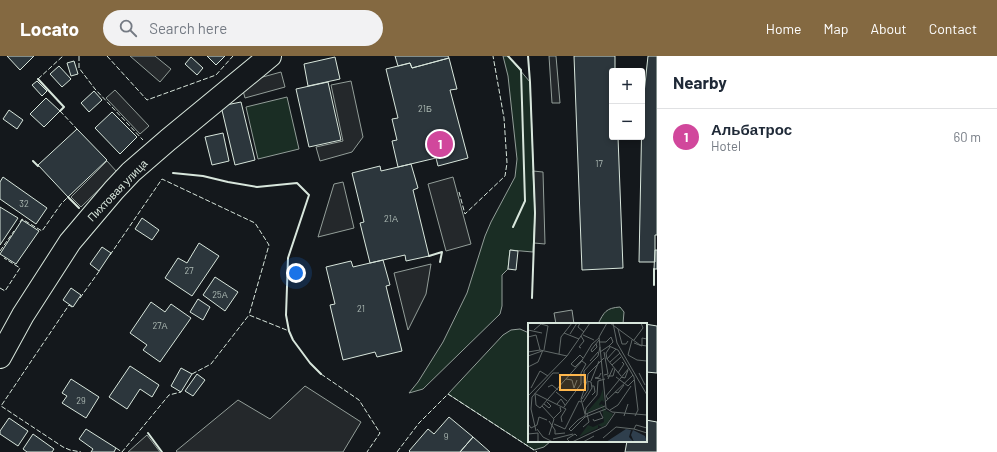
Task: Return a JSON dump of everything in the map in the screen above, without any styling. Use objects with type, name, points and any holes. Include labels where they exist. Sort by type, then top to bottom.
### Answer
[{"type":"street","name":"Пихтовая улица","points":[[0,357],[23,315],[70,242],[114,190],[131,172],[168,140],[270,56]]},
{"type":"green space","points":[[503,56],[508,56],[530,82],[535,213],[533,252],[510,250],[508,269],[502,275],[502,306],[500,314],[423,389],[409,393],[418,382],[443,342],[467,293],[485,236],[491,222],[515,177],[517,159],[508,76]]},
{"type":"green space","points":[[287,97],[299,149],[258,159],[246,107]]},
{"type":"green space","points":[[620,307],[624,312],[623,323],[598,323],[606,311],[612,308]]},
{"type":"green space","points":[[520,329],[528,333],[528,442],[550,442],[544,447],[534,450],[448,394],[503,335],[511,330]]},
{"type":"shaded area","points":[[130,56],[155,56],[171,69],[160,82]]},
{"type":"shaded area","points":[[549,56],[556,56],[560,103],[552,103]]},
{"type":"shaded area","points":[[281,72],[285,87],[245,98],[241,83]]},
{"type":"shaded area","points":[[351,81],[363,137],[352,152],[320,161],[316,147],[343,141],[331,85]]},
{"type":"shaded area","points":[[115,90],[149,126],[140,134],[106,98]]},
{"type":"shaded area","points":[[107,161],[117,172],[81,207],[71,197]]},
{"type":"shaded area","points":[[533,171],[543,172],[545,244],[534,243],[535,213]]},
{"type":"shaded area","points":[[453,177],[471,244],[446,251],[428,184]]},
{"type":"shaded area","points":[[343,182],[354,228],[318,237],[334,184]]},
{"type":"shaded area","points":[[431,264],[426,294],[408,330],[394,273]]},
{"type":"shaded area","points":[[572,310],[574,323],[556,323],[554,313]]},
{"type":"shaded area","points":[[305,386],[361,422],[343,452],[176,451],[238,400],[270,419]]},
{"type":"shaded area","points":[[147,435],[160,452],[128,452]]},
{"type":"building","points":[[7,56],[34,56],[20,70]]},
{"type":"building","points":[[207,56],[225,56],[216,65]]},
{"type":"building","points":[[395,56],[448,56],[449,58],[412,68],[410,63],[398,66]]},
{"type":"building","points":[[574,56],[615,56],[615,68],[609,68],[609,140],[618,140],[623,268],[582,270]]},
{"type":"building","points":[[648,56],[657,56],[657,235],[655,235],[655,262],[639,262],[641,140],[645,140],[645,84]]},
{"type":"building","points":[[191,57],[203,68],[197,75],[185,64]]},
{"type":"building","points":[[335,57],[340,79],[308,86],[304,64]]},
{"type":"building","points":[[449,58],[457,89],[450,90],[468,158],[438,166],[436,158],[398,167],[392,141],[397,140],[392,119],[398,118],[386,69],[410,63],[412,68]]},
{"type":"building","points":[[74,61],[78,74],[71,76],[67,63]]},
{"type":"building","points":[[59,66],[71,79],[62,87],[50,74]]},
{"type":"building","points":[[37,81],[47,91],[42,96],[32,85]]},
{"type":"building","points":[[328,82],[341,140],[309,147],[296,89]]},
{"type":"building","points":[[94,91],[102,100],[89,112],[81,103]]},
{"type":"building","points":[[46,98],[60,111],[44,127],[30,114]]},
{"type":"building","points":[[241,102],[255,160],[235,165],[221,106]]},
{"type":"building","points":[[9,110],[23,120],[17,129],[3,119]]},
{"type":"building","points":[[112,112],[137,137],[120,154],[95,128]]},
{"type":"building","points":[[77,129],[107,160],[68,197],[38,165]]},
{"type":"building","points":[[223,133],[229,161],[212,165],[205,137]]},
{"type":"building","points":[[411,164],[418,188],[413,190],[429,256],[406,261],[405,255],[370,263],[360,223],[364,222],[352,173],[380,166],[381,171]]},
{"type":"building","points":[[3,177],[47,208],[36,224],[0,199],[0,182]]},
{"type":"building","points":[[0,207],[18,218],[0,245]]},
{"type":"building","points":[[142,218],[159,230],[152,240],[135,229]]},
{"type":"building","points":[[22,220],[39,231],[16,264],[0,254]]},
{"type":"building","points":[[199,243],[219,256],[192,296],[165,278],[178,258],[187,263]]},
{"type":"building","points":[[102,247],[111,253],[99,271],[90,264]]},
{"type":"building","points":[[510,250],[518,251],[516,270],[508,269]]},
{"type":"building","points":[[655,250],[657,250],[657,269],[654,269]]},
{"type":"building","points":[[383,260],[390,285],[386,286],[402,351],[377,357],[375,352],[343,360],[330,305],[335,304],[326,267],[351,261],[353,267]]},
{"type":"building","points":[[215,277],[238,292],[225,311],[203,295]]},
{"type":"building","points":[[71,288],[81,295],[73,307],[63,300]]},
{"type":"building","points":[[198,299],[210,307],[203,320],[190,312]]},
{"type":"building","points":[[151,302],[165,312],[171,304],[191,318],[160,362],[143,350],[147,345],[130,333]]},
{"type":"building","points":[[647,324],[657,326],[657,373],[647,372]]},
{"type":"building","points":[[130,366],[159,385],[152,397],[140,389],[127,409],[109,397]]},
{"type":"building","points":[[181,368],[192,374],[181,392],[171,386]]},
{"type":"building","points":[[197,374],[205,380],[193,396],[185,391]]},
{"type":"building","points":[[71,379],[99,397],[86,418],[62,403],[67,396],[62,393]]},
{"type":"building","points":[[449,417],[473,437],[460,452],[409,451],[428,429],[434,434]]},
{"type":"building","points":[[9,418],[28,431],[18,446],[0,434],[0,431]]},
{"type":"building","points":[[647,420],[657,422],[657,452],[625,452],[627,442],[647,442]]},
{"type":"building","points":[[86,429],[116,448],[114,452],[91,452],[93,449],[79,439]]},
{"type":"building","points":[[33,434],[54,449],[52,452],[27,452],[23,449]]},
{"type":"building","points":[[473,437],[490,452],[460,452]]},
{"type":"fence","points":[[38,79],[63,56]]},
{"type":"fence","points":[[79,56],[79,68],[95,89],[143,140]]},
{"type":"fence","points":[[107,56],[147,100],[216,75],[233,56]]},
{"type":"fence","points":[[459,192],[465,214],[505,176],[507,163],[504,118],[493,56]]},
{"type":"fence","points":[[60,111],[77,129]]},
{"type":"fence","points":[[110,255],[162,179],[255,223],[269,245],[249,315]]},
{"type":"fence","points":[[20,222],[22,219],[42,231],[61,204],[68,197]]},
{"type":"fence","points":[[0,251],[14,231]]},
{"type":"fence","points":[[0,288],[5,291],[20,268],[4,258]]},
{"type":"fence","points":[[80,298],[100,270]]},
{"type":"fence","points":[[72,307],[69,305],[1,406],[63,447],[81,452]]},
{"type":"fence","points":[[192,374],[211,364],[249,315],[289,331]]},
{"type":"fence","points":[[321,374],[359,400],[380,433],[367,452]]},
{"type":"fence","points":[[116,448],[122,452],[169,395],[181,392]]},
{"type":"fence","points":[[397,452],[419,423],[448,394],[537,452]]},
{"type":"wall","points":[[508,56],[521,70],[525,201],[513,227]]},
{"type":"wall","points":[[528,56],[535,213],[532,298]]},
{"type":"wall","points":[[38,79],[64,107],[60,111]]},
{"type":"wall","points":[[33,161],[38,166]]},
{"type":"wall","points":[[173,173],[203,176],[257,187],[297,183],[309,195],[288,258],[286,315],[289,331],[293,340],[310,363],[321,374]]},
{"type":"wall","points":[[68,197],[79,208]]},
{"type":"wall","points":[[429,256],[442,252],[440,262]]},
{"type":"wall","points":[[654,269],[654,285]]},
{"type":"wall","points":[[148,433],[162,452]]},
{"type":"place","name":"Альбатрос","points":[[440,144]]}]
